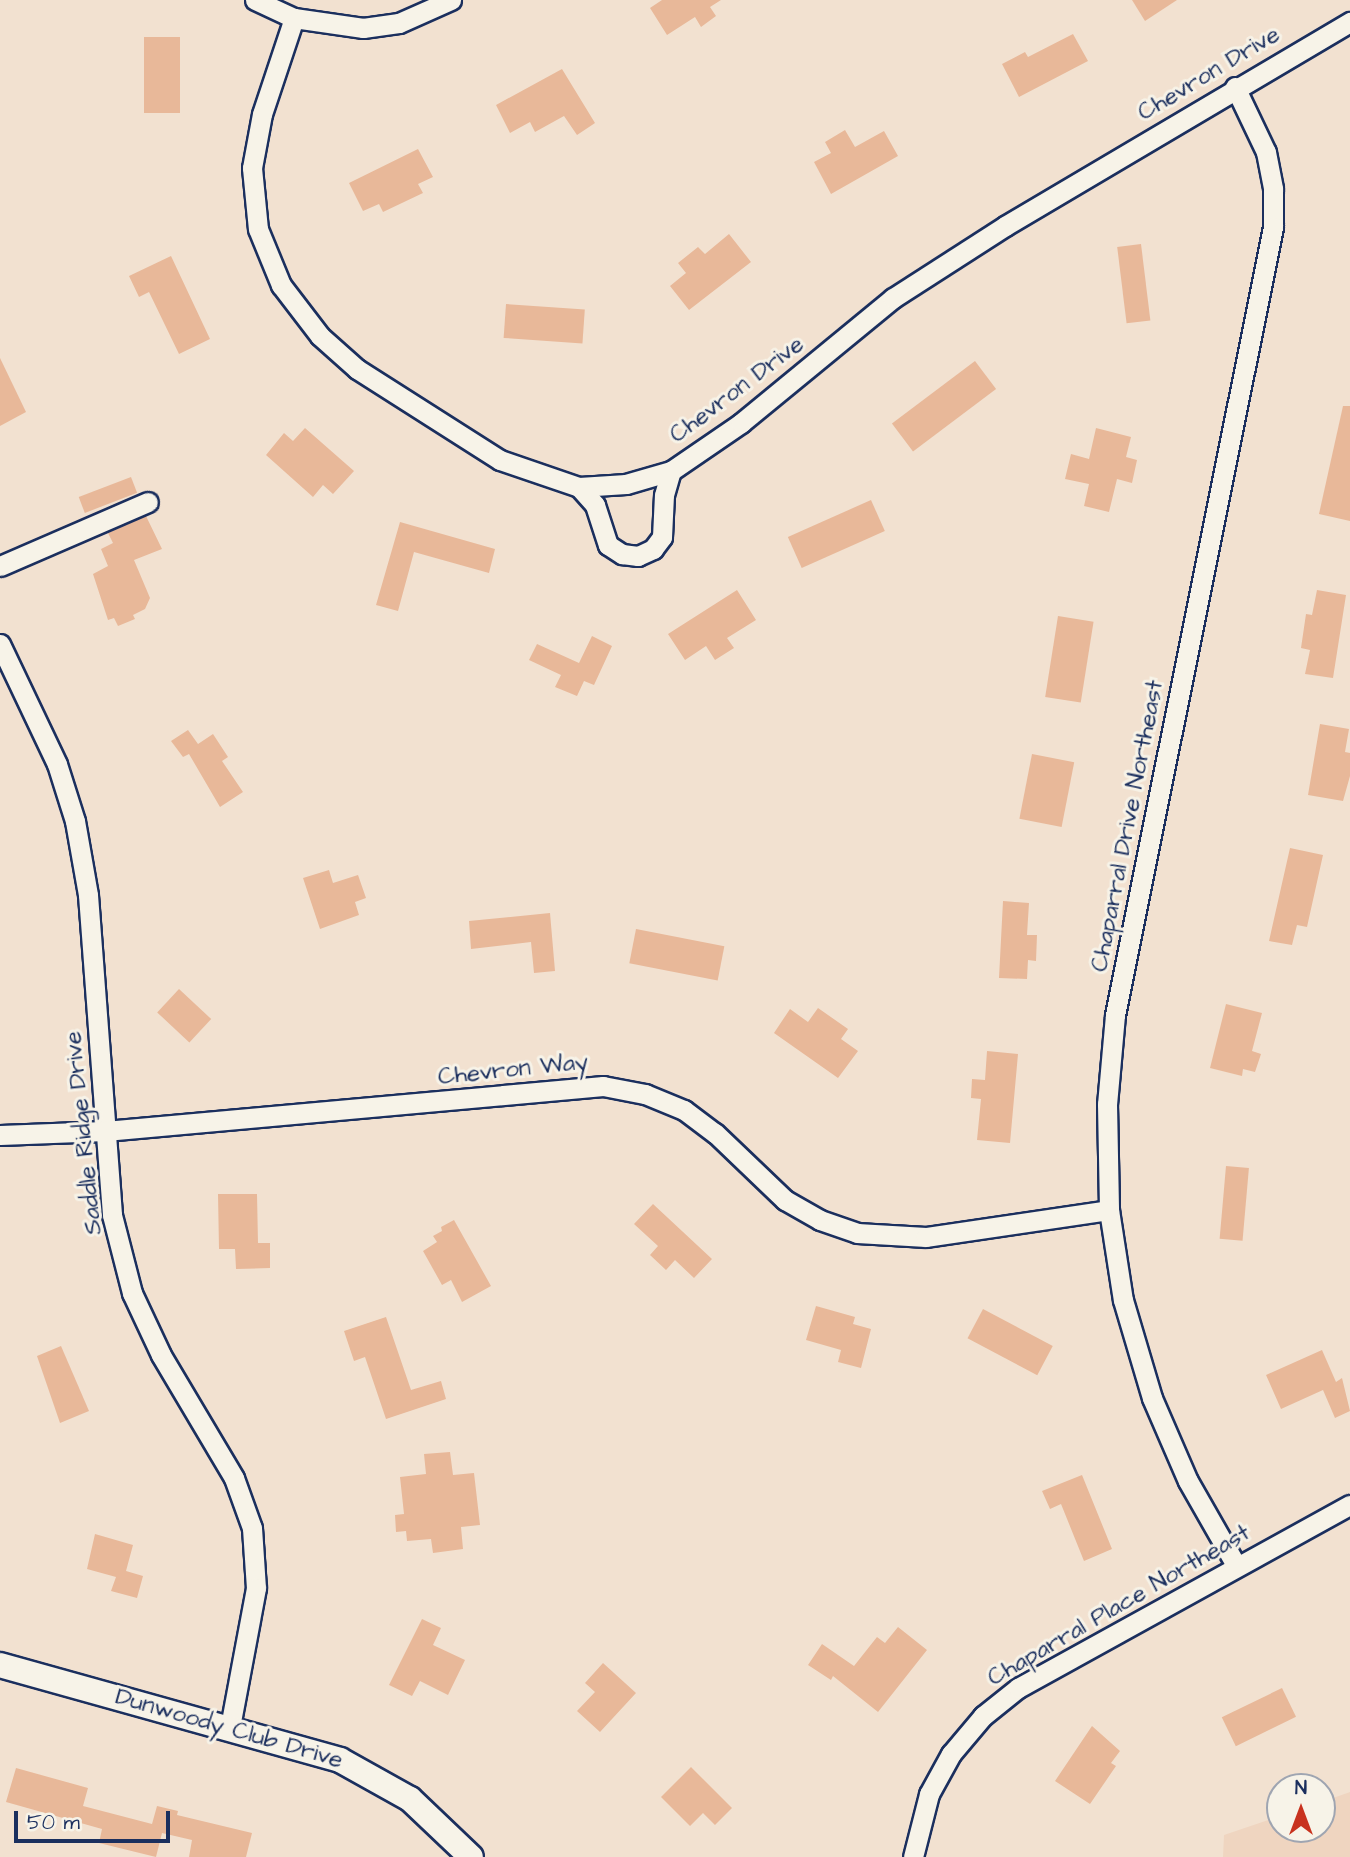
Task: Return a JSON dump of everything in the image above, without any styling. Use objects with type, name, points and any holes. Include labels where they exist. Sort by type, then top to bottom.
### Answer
[{"type":"street","points":[[254,0],[294,18],[363,28],[399,23],[451,0]]},
{"type":"street","name":"Chevron Drive","points":[[294,18],[260,123],[252,169],[258,229],[281,285],[320,336],[357,369],[500,460],[579,487],[626,484],[671,471],[741,423],[893,298],[1235,87],[1350,22]]},
{"type":"street","name":"Chaparral Drive Northeast","points":[[1235,87],[1266,152],[1273,189],[1273,227],[1115,1014],[1107,1104],[1109,1210],[1123,1300],[1152,1398],[1188,1481],[1236,1565]]},
{"type":"street","points":[[579,487],[595,505],[608,545],[622,554],[638,556],[653,549],[662,537],[664,495],[671,471]]},
{"type":"street","points":[[0,566],[148,502]]},
{"type":"street","name":"Saddle Ridge Drive","points":[[0,644],[57,764],[75,821],[88,895],[111,1214],[132,1293],[161,1355],[234,1478],[252,1528],[256,1588],[230,1727]]},
{"type":"street","name":"Chevron Way","points":[[0,1135],[105,1131],[603,1086],[645,1094],[684,1110],[715,1133],[785,1200],[820,1220],[858,1233],[926,1237],[1109,1210]]},
{"type":"street","name":"Chaparral Place Northeast","points":[[913,1857],[929,1794],[951,1754],[982,1716],[1018,1688],[1236,1565],[1350,1505]]},
{"type":"street","name":"Dunwoody Club Drive","points":[[0,1665],[230,1727],[340,1760],[376,1777],[410,1799],[471,1857]]},
{"type":"shaded area","points":[[1350,1792],[1350,1857],[1223,1857],[1224,1835],[1266,1821],[1266,1843],[1336,1843],[1336,1797]]},
{"type":"building","points":[[662,0],[721,0],[710,7],[716,16],[701,27],[695,17],[667,35],[650,8]]},
{"type":"building","points":[[1132,0],[1177,0],[1145,21]]},
{"type":"building","points":[[1073,34],[1088,61],[1019,97],[1002,64],[1025,52],[1028,57]]},
{"type":"building","points":[[144,37],[180,37],[180,113],[144,113]]},
{"type":"building","points":[[562,69],[595,123],[577,135],[564,116],[535,132],[530,122],[510,133],[496,105]]},
{"type":"building","points":[[845,130],[855,147],[884,131],[898,156],[831,194],[814,162],[831,153],[825,142]]},
{"type":"building","points":[[418,149],[433,177],[418,184],[423,193],[383,212],[379,204],[363,211],[349,183]]},
{"type":"building","points":[[729,234],[751,262],[689,310],[670,286],[686,273],[678,263],[698,247],[705,254]]},
{"type":"building","points":[[1141,244],[1150,320],[1127,323],[1117,247]]},
{"type":"building","points":[[171,256],[210,339],[179,354],[149,292],[139,297],[129,276]]},
{"type":"building","points":[[506,304],[585,310],[582,343],[504,338]]},
{"type":"building","points":[[0,358],[26,412],[0,426]]},
{"type":"building","points":[[975,361],[996,389],[913,452],[892,424]]},
{"type":"building","points":[[1343,406],[1350,406],[1350,521],[1319,514]]},
{"type":"building","points":[[305,428],[354,471],[333,494],[323,485],[313,497],[266,455],[284,433],[293,441]]},
{"type":"building","points":[[1096,428],[1131,437],[1126,457],[1137,460],[1132,483],[1117,479],[1109,512],[1084,506],[1089,484],[1065,479],[1071,454],[1089,459]]},
{"type":"building","points":[[131,477],[137,493],[85,513],[79,497]]},
{"type":"building","points":[[871,500],[885,531],[802,568],[788,537]]},
{"type":"building","points":[[146,516],[162,549],[134,560],[150,598],[145,609],[133,615],[135,619],[118,626],[114,618],[108,620],[93,574],[108,566],[101,549],[113,543],[108,533]]},
{"type":"building","points":[[400,522],[495,549],[489,573],[414,552],[398,611],[376,605]]},
{"type":"building","points":[[737,590],[756,620],[727,638],[734,648],[715,660],[706,646],[685,660],[668,634]]},
{"type":"building","points":[[1317,590],[1346,595],[1333,678],[1305,674],[1310,650],[1301,648],[1306,614],[1312,615]]},
{"type":"building","points":[[1058,616],[1094,622],[1081,703],[1045,697]]},
{"type":"building","points":[[592,636],[612,646],[594,685],[584,681],[577,696],[555,687],[561,675],[529,660],[537,644],[579,663]]},
{"type":"building","points":[[1320,724],[1349,729],[1345,752],[1350,753],[1350,776],[1343,801],[1308,795]]},
{"type":"building","points":[[188,730],[198,744],[213,734],[228,757],[222,761],[243,792],[220,807],[189,754],[183,757],[171,741]]},
{"type":"building","points":[[1032,754],[1074,762],[1062,827],[1019,819]]},
{"type":"building","points":[[1290,848],[1323,855],[1307,927],[1297,925],[1292,945],[1269,941]]},
{"type":"building","points":[[329,870],[333,883],[358,875],[366,898],[355,902],[359,915],[320,929],[303,878]]},
{"type":"building","points":[[1003,901],[1029,903],[1027,935],[1037,935],[1036,961],[1028,960],[1027,979],[999,978]]},
{"type":"building","points":[[550,913],[555,971],[534,973],[531,942],[471,949],[469,921]]},
{"type":"building","points":[[636,929],[724,946],[718,981],[629,963]]},
{"type":"building","points":[[179,989],[211,1019],[189,1042],[157,1012]]},
{"type":"building","points":[[1226,1004],[1262,1013],[1252,1051],[1261,1054],[1255,1072],[1243,1069],[1242,1076],[1210,1068]]},
{"type":"building","points":[[818,1008],[848,1029],[841,1039],[858,1051],[838,1078],[774,1033],[790,1009],[808,1022]]},
{"type":"building","points":[[987,1051],[1018,1054],[1010,1143],[977,1140],[981,1099],[971,1098],[972,1079],[985,1080]]},
{"type":"building","points":[[1226,1166],[1249,1168],[1243,1241],[1220,1239]]},
{"type":"building","points":[[218,1194],[257,1194],[258,1243],[270,1243],[270,1268],[236,1269],[235,1249],[219,1249]]},
{"type":"building","points":[[653,1204],[712,1259],[694,1278],[675,1260],[666,1270],[650,1255],[658,1246],[634,1224]]},
{"type":"building","points":[[454,1220],[491,1286],[462,1302],[451,1280],[442,1285],[423,1251],[437,1242],[433,1236],[442,1231],[441,1227]]},
{"type":"building","points":[[816,1306],[855,1317],[853,1324],[871,1329],[861,1368],[838,1362],[841,1350],[806,1340]]},
{"type":"building","points":[[983,1309],[1053,1346],[1037,1375],[968,1338]]},
{"type":"building","points":[[386,1317],[411,1390],[441,1381],[446,1399],[386,1419],[365,1357],[354,1361],[344,1331]]},
{"type":"building","points":[[61,1346],[89,1411],[60,1423],[37,1356]]},
{"type":"building","points":[[1322,1350],[1336,1382],[1342,1378],[1350,1411],[1335,1418],[1323,1390],[1281,1409],[1266,1375]]},
{"type":"building","points":[[450,1452],[453,1475],[474,1473],[480,1525],[461,1527],[463,1549],[433,1553],[431,1539],[407,1541],[406,1531],[396,1532],[395,1515],[404,1514],[400,1477],[426,1474],[424,1454]]},
{"type":"building","points":[[1082,1475],[1112,1549],[1084,1561],[1061,1504],[1050,1509],[1042,1491]]},
{"type":"building","points":[[95,1534],[133,1545],[126,1571],[143,1576],[137,1598],[111,1591],[116,1577],[87,1569]]},
{"type":"building","points":[[422,1619],[441,1628],[433,1645],[465,1660],[448,1695],[420,1681],[412,1696],[389,1685]]},
{"type":"building","points":[[898,1627],[927,1650],[878,1712],[833,1676],[831,1680],[808,1665],[822,1644],[854,1666],[877,1637],[885,1643]]},
{"type":"building","points":[[603,1663],[636,1693],[600,1732],[577,1711],[595,1692],[585,1683]]},
{"type":"building","points":[[1282,1688],[1296,1717],[1236,1746],[1222,1717]]},
{"type":"building","points":[[1092,1726],[1120,1751],[1111,1763],[1116,1766],[1090,1804],[1055,1781]]},
{"type":"building","points":[[691,1767],[732,1808],[715,1825],[703,1813],[690,1826],[661,1797]]},
{"type":"building","points":[[16,1768],[88,1788],[83,1806],[152,1824],[157,1806],[178,1811],[177,1815],[252,1833],[246,1857],[189,1857],[192,1840],[162,1833],[156,1857],[99,1843],[102,1829],[6,1802]]}]
